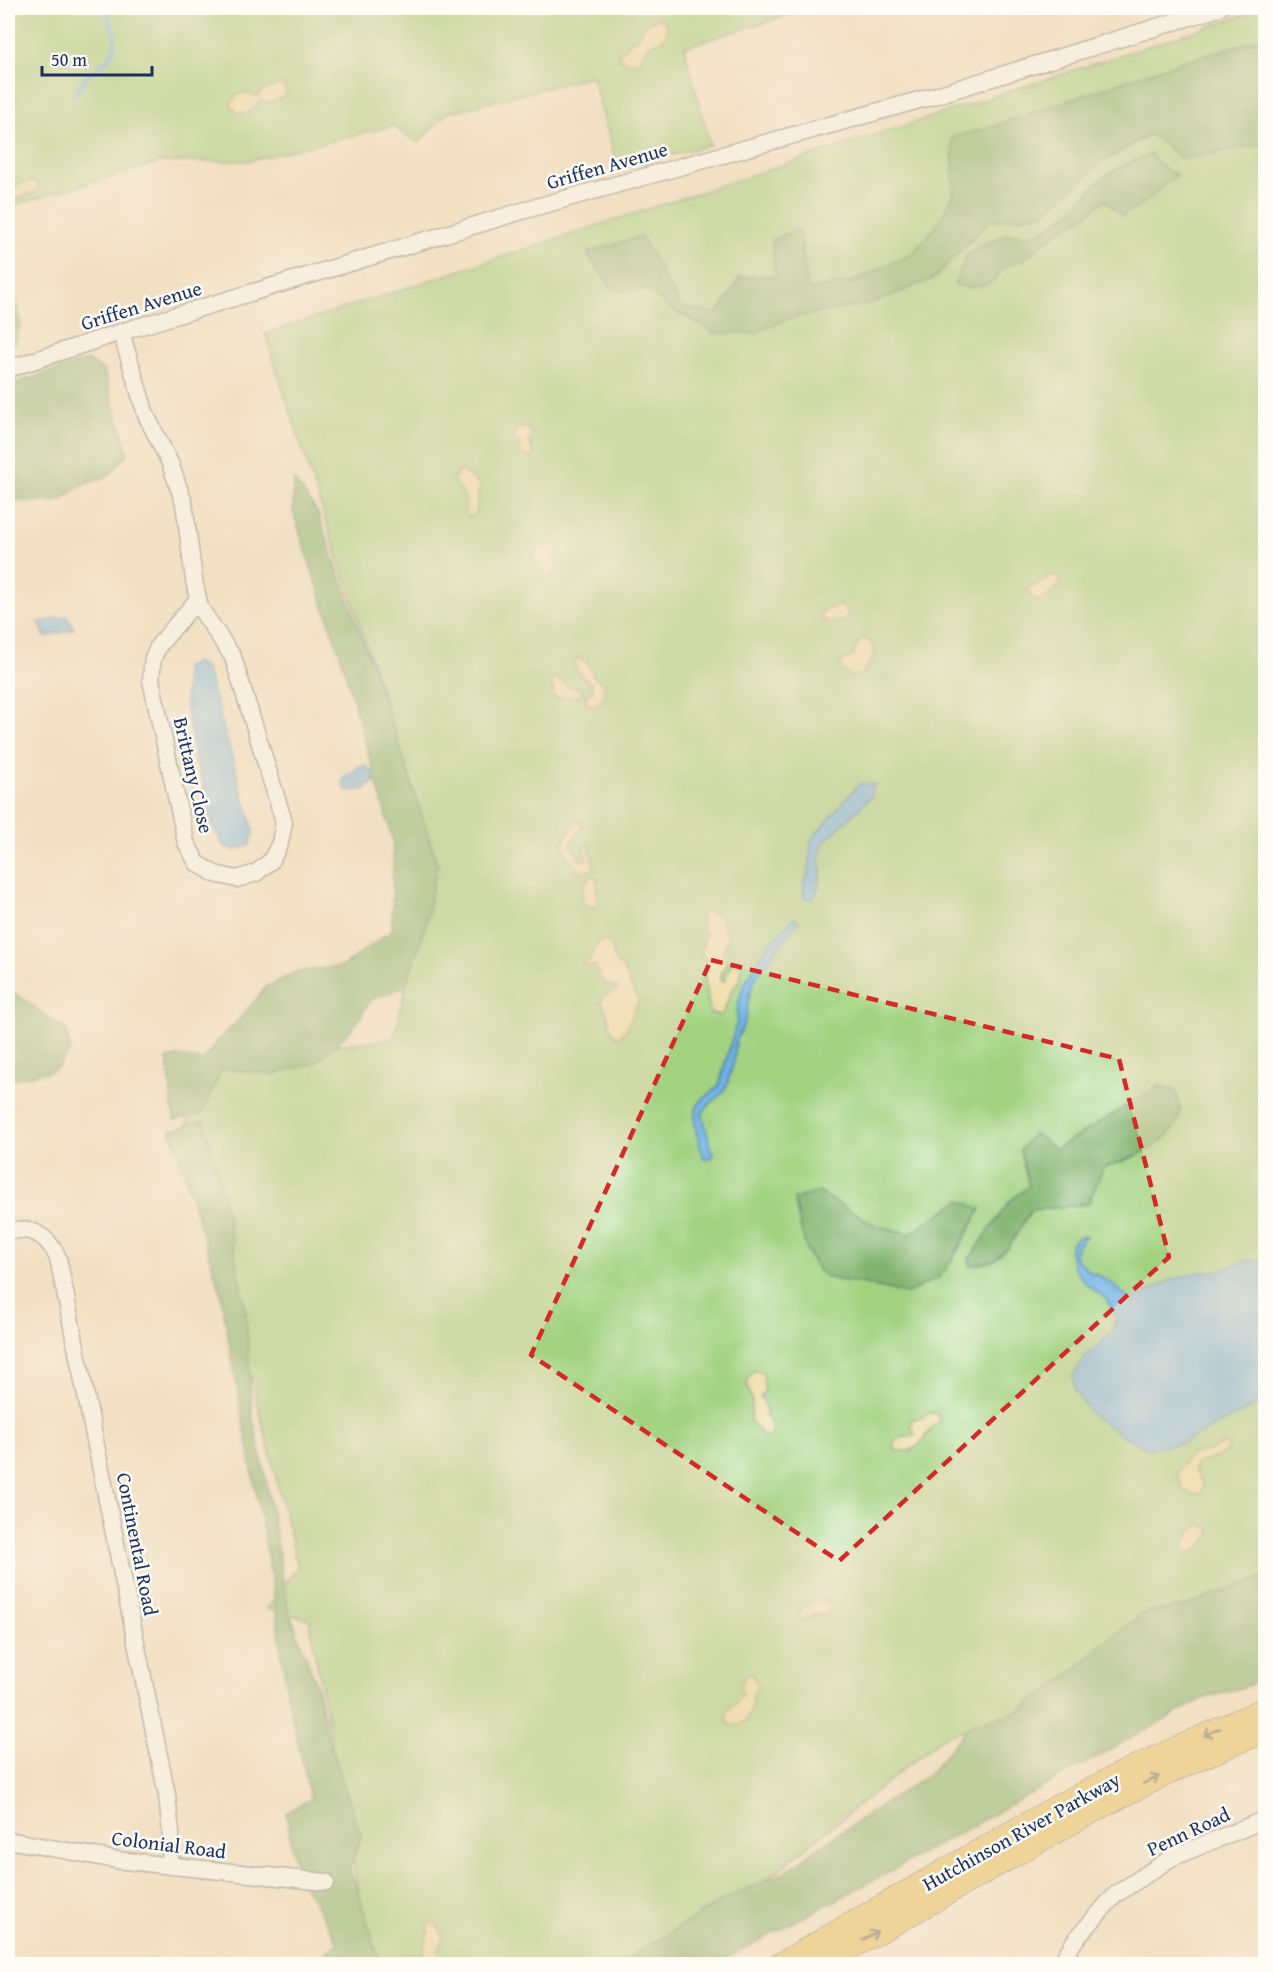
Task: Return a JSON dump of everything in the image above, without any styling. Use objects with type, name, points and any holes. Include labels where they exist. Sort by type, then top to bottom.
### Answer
[{"type":"highway","name":"Hutchinson River Parkway","points":[[782,1965],[1065,1803],[1266,1709]]},
{"type":"highway","name":"Hutchinson River Parkway","points":[[819,1965],[1131,1790],[1219,1748],[1266,1730]]},
{"type":"street","name":"Griffen Avenue","points":[[8,369],[121,332],[529,209],[937,95],[1219,8]]},
{"type":"street","name":"Brittany Close","points":[[121,332],[147,415],[170,463],[184,502],[198,599],[201,608],[233,657],[284,822],[280,843],[271,861],[256,873],[237,879],[215,874],[197,863],[186,842],[151,680],[153,658],[159,645],[198,599]]},
{"type":"street","name":"Continental Road","points":[[8,1232],[16,1230],[36,1232],[53,1247],[58,1258],[167,1795],[171,1833],[170,1866]]},
{"type":"street","name":"Penn Road","points":[[1060,1965],[1076,1939],[1114,1895],[1171,1858],[1266,1819]]},
{"type":"street","name":"Colonial Road","points":[[8,1840],[116,1860],[326,1882]]},
{"type":"highlighted area","points":[[711,960],[1119,1059],[1169,1257],[839,1561],[531,1355]]},
{"type":"green space","points":[[8,8],[812,8],[684,47],[710,145],[618,169],[592,76],[447,113],[418,143],[393,126],[247,161],[160,162],[8,207]]},
{"type":"green space","points":[[1265,8],[1265,1646],[946,1735],[661,1964],[372,1964],[309,1619],[267,1609],[298,1567],[186,1114],[213,1057],[394,1039],[429,884],[440,871],[265,334]]},
{"type":"green space","points":[[1265,37],[1265,144],[1183,159],[1150,134],[1107,159],[1043,214],[989,221],[934,278],[873,303],[790,318],[755,333],[715,333],[676,312],[645,290],[613,291],[587,253],[641,236],[681,307],[718,313],[740,277],[775,276],[772,239],[799,230],[808,289],[852,282],[912,254],[938,224],[954,193],[952,137],[991,127],[1171,65]]},
{"type":"green space","points":[[1150,154],[1164,169],[1178,175],[1144,203],[1122,216],[1105,200],[1082,218],[1060,230],[1022,260],[1004,267],[992,283],[970,288],[954,284],[966,256],[981,246],[1007,234],[1030,235],[1044,230],[1076,207],[1095,184],[1116,169]]},
{"type":"green space","points":[[8,277],[21,322],[15,343],[8,344]]},
{"type":"green space","points":[[87,360],[104,371],[128,453],[110,475],[83,485],[58,502],[13,501],[8,495],[8,385]]},
{"type":"green space","points":[[294,480],[317,511],[396,735],[437,863],[426,923],[406,986],[371,1000],[354,1027],[317,1062],[275,1074],[222,1069],[202,1114],[174,1120],[167,1059],[179,1056],[203,1061],[217,1041],[236,1023],[266,987],[296,972],[343,966],[392,930],[393,841],[343,664],[293,512]]},
{"type":"green space","points":[[8,988],[66,1030],[71,1050],[55,1070],[8,1080]]},
{"type":"green space","points":[[1159,1086],[1175,1090],[1180,1108],[1178,1120],[1163,1140],[1152,1148],[1103,1168],[1088,1204],[1031,1210],[1008,1248],[993,1261],[969,1266],[969,1259],[1010,1201],[1029,1186],[1020,1151],[1033,1133],[1056,1149]]},
{"type":"green space","points":[[204,1120],[221,1183],[246,1312],[252,1415],[266,1480],[288,1608],[317,1686],[328,1737],[361,1836],[350,1868],[381,1964],[311,1964],[338,1943],[296,1870],[286,1813],[311,1799],[288,1700],[272,1582],[220,1291],[171,1130]]},
{"type":"green space","points":[[819,1192],[873,1224],[910,1234],[960,1200],[981,1209],[940,1277],[906,1294],[829,1278],[814,1265],[805,1243],[794,1199]]},
{"type":"green space","points":[[1265,1576],[1265,1681],[1202,1699],[885,1874],[715,1964],[619,1964],[723,1900],[786,1871],[830,1839],[928,1775],[971,1724],[1017,1712],[1074,1671],[1098,1648],[1143,1613],[1184,1606]]},
{"type":"sand","points":[[660,18],[667,25],[666,34],[662,39],[647,47],[641,59],[637,62],[626,62],[618,56],[633,39],[638,39],[646,25]]},
{"type":"sand","points":[[284,85],[286,93],[282,98],[266,103],[260,100],[250,112],[239,113],[231,105],[239,94],[258,96],[265,89]]},
{"type":"sand","points":[[32,181],[38,183],[38,189],[35,192],[8,202],[8,189],[12,190],[18,184]]},
{"type":"sand","points":[[527,427],[533,434],[529,442],[534,455],[531,457],[520,454],[521,447],[512,437],[518,428]]},
{"type":"sand","points":[[462,471],[481,488],[478,494],[477,512],[470,517],[465,514],[465,498],[453,481],[458,472]]},
{"type":"sand","points":[[541,545],[547,545],[557,565],[556,571],[549,577],[543,575],[542,566],[532,557]]},
{"type":"sand","points":[[1056,575],[1060,579],[1060,585],[1043,600],[1035,599],[1027,590],[1041,583],[1048,576]]},
{"type":"sand","points":[[842,606],[848,613],[845,621],[826,623],[820,616],[825,609]]},
{"type":"sand","points":[[863,638],[872,644],[875,655],[861,675],[853,676],[841,669],[840,664],[854,654],[854,649]]},
{"type":"sand","points":[[576,657],[587,662],[597,680],[604,686],[604,695],[596,705],[589,705],[585,701],[592,690],[592,684],[576,669]]},
{"type":"sand","points":[[555,677],[568,687],[578,688],[582,691],[581,695],[555,698],[551,682]]},
{"type":"sand","points":[[577,821],[581,822],[583,827],[572,841],[573,850],[578,854],[578,860],[581,861],[586,859],[584,851],[585,847],[589,846],[594,869],[586,872],[573,864],[564,845],[566,835]]},
{"type":"sand","points":[[594,876],[598,880],[599,903],[595,907],[583,903],[582,895],[585,883]]},
{"type":"sand","points":[[706,910],[720,916],[728,935],[723,953],[727,961],[721,980],[724,981],[731,965],[736,961],[741,968],[741,977],[731,992],[722,1015],[710,1013],[704,972],[706,962],[701,952],[706,933],[702,930],[701,916]]},
{"type":"sand","points":[[605,940],[613,948],[614,960],[624,970],[639,1001],[620,1037],[617,1037],[610,1029],[607,1012],[601,1002],[604,996],[619,989],[603,982],[595,965],[588,967],[583,963],[589,961],[597,945]]},
{"type":"sand","points":[[753,1371],[763,1374],[765,1391],[760,1397],[764,1400],[766,1417],[771,1423],[771,1434],[765,1437],[750,1421],[752,1402],[747,1382]]},
{"type":"sand","points":[[929,1413],[936,1413],[939,1422],[931,1428],[924,1440],[909,1451],[896,1451],[893,1443],[904,1436],[915,1436],[911,1426],[913,1419],[924,1417]]},
{"type":"sand","points":[[1226,1443],[1230,1447],[1227,1451],[1200,1462],[1194,1469],[1203,1485],[1202,1492],[1194,1495],[1183,1490],[1177,1473],[1190,1454],[1210,1450]]},
{"type":"sand","points":[[1201,1524],[1209,1528],[1211,1534],[1193,1554],[1184,1551],[1189,1535]]},
{"type":"sand","points":[[822,1600],[828,1602],[831,1607],[827,1614],[812,1615],[802,1620],[799,1616],[802,1607]]},
{"type":"sand","points":[[748,1674],[752,1675],[758,1686],[752,1698],[752,1709],[745,1721],[739,1725],[729,1724],[727,1722],[728,1711],[742,1694],[740,1686]]},
{"type":"sand","points":[[433,1922],[440,1928],[443,1935],[438,1950],[441,1964],[427,1964],[424,1954],[429,1931],[427,1924]]},
{"type":"water","points":[[67,616],[74,629],[45,637],[39,622]]},
{"type":"water","points":[[196,662],[206,668],[254,832],[250,845],[236,850],[224,847],[211,823],[206,791],[195,760],[186,708],[185,668]]},
{"type":"water","points":[[360,766],[366,766],[375,776],[374,782],[363,790],[346,791],[342,781],[345,776]]},
{"type":"water","points":[[859,784],[874,784],[871,797],[824,842],[820,852],[821,876],[817,891],[812,900],[804,898],[803,885],[809,871],[811,840]]},
{"type":"water","points":[[793,918],[799,921],[756,977],[749,995],[746,1019],[736,1042],[734,1061],[727,1085],[702,1113],[713,1156],[706,1159],[703,1157],[696,1128],[697,1107],[719,1085],[737,1022],[737,1009],[743,986],[768,945]]},
{"type":"water","points":[[1086,1236],[1077,1246],[1075,1257],[1091,1273],[1111,1283],[1131,1300],[1171,1280],[1196,1273],[1222,1270],[1248,1260],[1265,1260],[1265,1404],[1250,1408],[1183,1443],[1148,1449],[1121,1435],[1091,1414],[1075,1391],[1073,1375],[1087,1355],[1111,1333],[1117,1317],[1106,1299],[1085,1283],[1074,1267],[1070,1252],[1071,1244],[1079,1237]]},
{"type":"waterway","points":[[74,94],[87,77],[113,52],[115,36],[105,8]]}]
